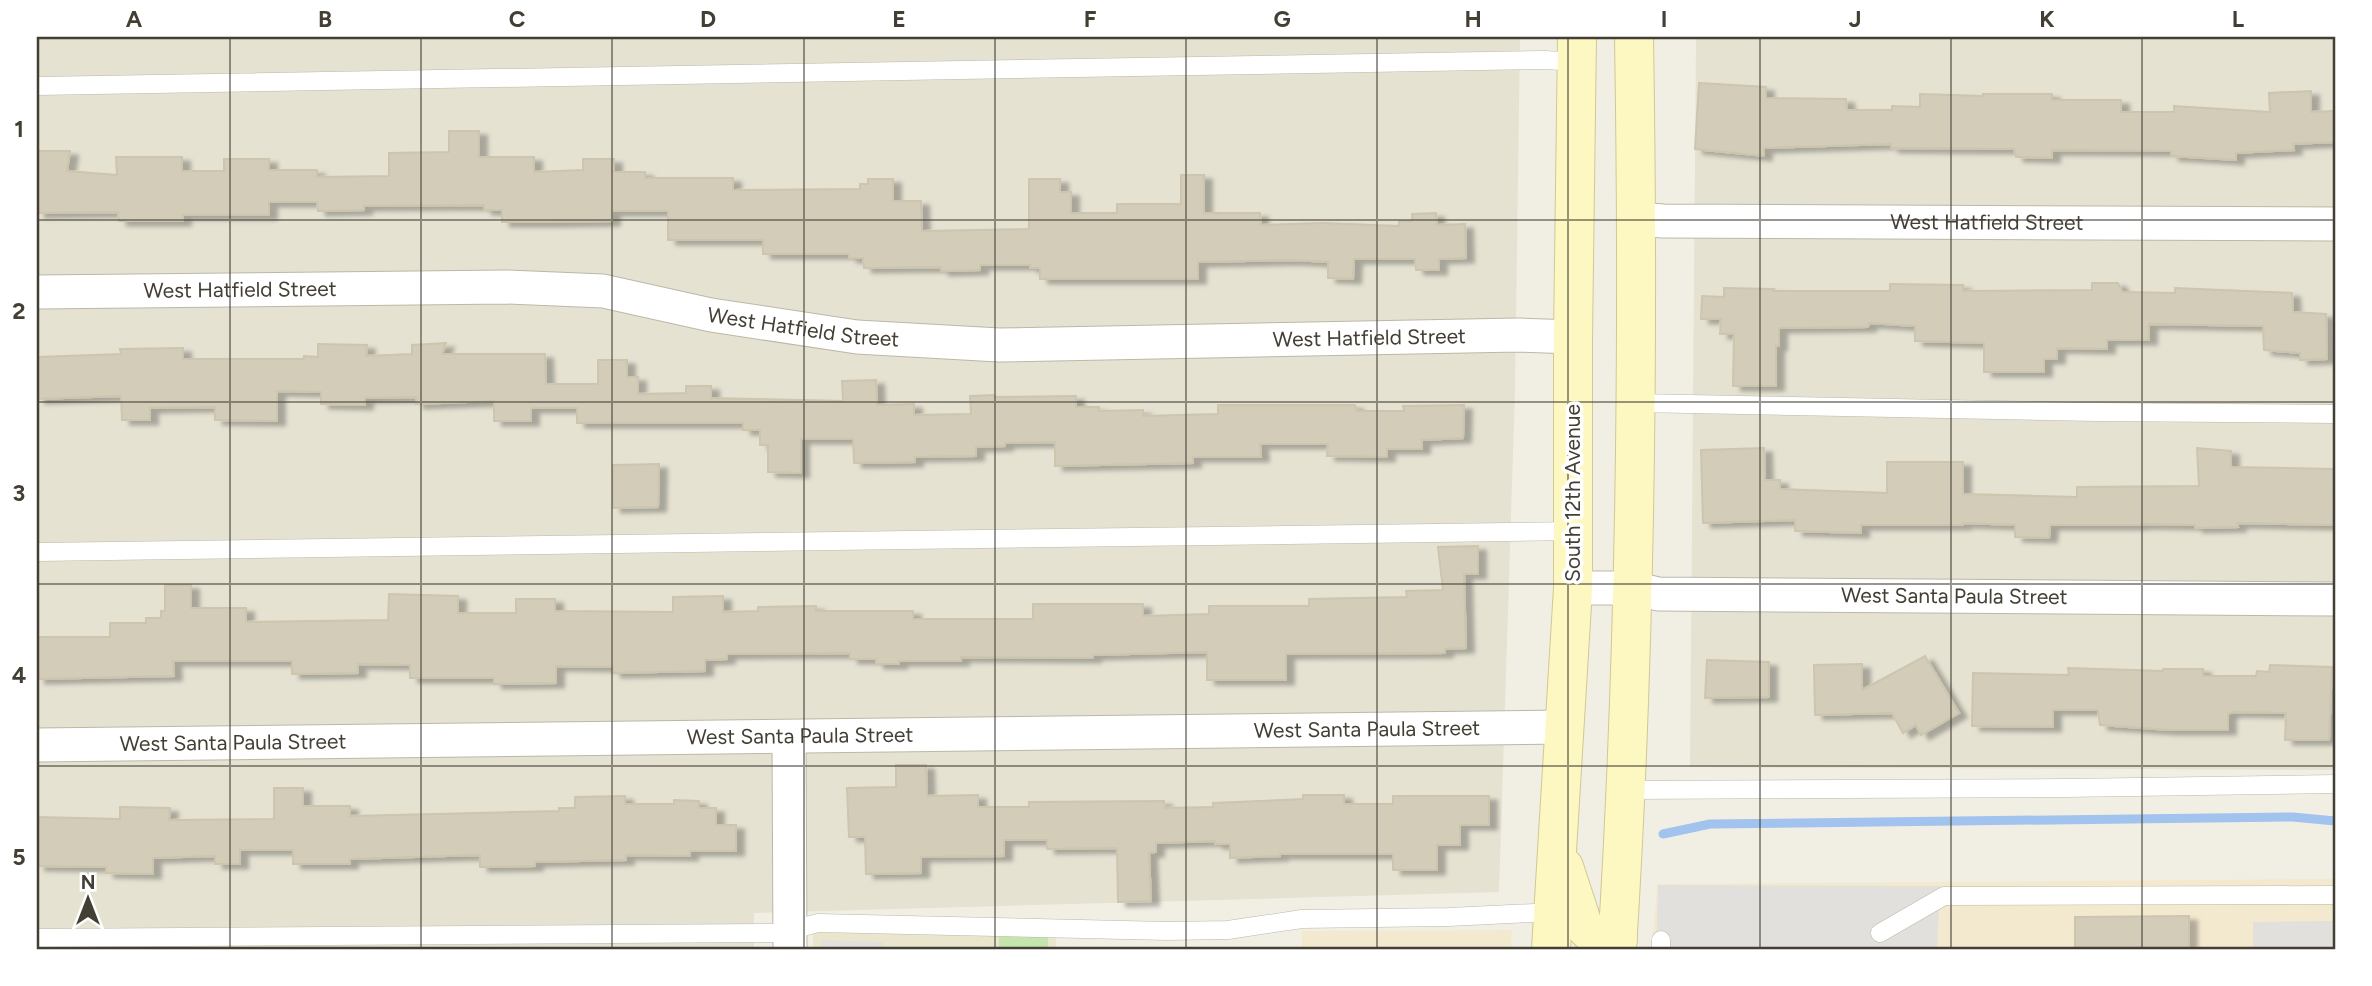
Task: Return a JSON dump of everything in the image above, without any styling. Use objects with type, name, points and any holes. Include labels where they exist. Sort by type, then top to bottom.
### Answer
[{"type":"main road","points":[[1558,852],[1583,925],[1597,939],[1621,942],[1633,588],[1637,219],[1634,37]]},
{"type":"main road","name":"South 12th Avenue","points":[[1551,949],[1573,588],[1577,50]]},
{"type":"street","name":"West Hatfield Street","points":[[1637,219],[2335,224]]},
{"type":"street","name":"West Hatfield Street","points":[[37,292],[506,287],[603,291],[711,315],[857,337],[999,345],[1505,335],[1573,337]]},
{"type":"street","name":"West Santa Paula Street","points":[[1573,588],[1633,588],[1658,594],[2335,599]]},
{"type":"street","name":"West Santa Paula Street","points":[[37,745],[1565,727]]},
{"type":"street","points":[[789,738],[790,940]]},
{"type":"lane","points":[[37,86],[1531,60],[1577,50]]},
{"type":"lane","points":[[1635,403],[2335,414]]},
{"type":"lane","points":[[37,552],[1574,531]]},
{"type":"lane","points":[[1625,790],[2335,784]]},
{"type":"lane","points":[[1880,933],[1944,896],[2335,895]]},
{"type":"lane","points":[[37,938],[766,933],[790,940],[818,923],[1192,931],[1228,930],[1302,919],[1554,912]]},
{"type":"shaded area","points":[[37,37],[1520,37],[1515,391],[1499,892],[754,913],[754,949],[37,949]]},
{"type":"shaded area","points":[[1696,37],[2335,37],[2335,770],[1690,767]]},
{"type":"shaded area","points":[[2335,879],[2335,949],[1652,949],[1657,884]]},
{"type":"shaded area","points":[[1658,885],[1940,886],[1937,949],[1656,949]]},
{"type":"shaded area","points":[[2335,921],[2335,949],[2253,949],[2253,922]]},
{"type":"shaded area","points":[[1056,929],[1056,949],[813,949],[813,930]]},
{"type":"shaded area","points":[[1512,930],[1511,949],[1302,949],[1302,931]]},
{"type":"shaded area","points":[[821,940],[883,942],[883,949],[821,949]]},
{"type":"green space","points":[[999,936],[1048,936],[1048,949],[999,949]]},
{"type":"building","points":[[1699,83],[1766,87],[1766,98],[1846,99],[1847,110],[1892,110],[1892,106],[1920,107],[1920,94],[2052,94],[2052,100],[2121,100],[2121,112],[2174,112],[2174,106],[2270,112],[2269,93],[2311,91],[2311,112],[2333,111],[2334,142],[2293,144],[2294,150],[2236,153],[2236,160],[2171,156],[2171,151],[2052,150],[2052,158],[2016,157],[2014,149],[1891,148],[1891,144],[1764,148],[1764,156],[1695,149]]},
{"type":"building","points":[[449,131],[479,131],[479,157],[534,157],[534,172],[583,170],[583,159],[614,159],[614,172],[645,172],[645,178],[733,178],[733,190],[860,189],[860,184],[868,184],[868,179],[893,179],[893,201],[921,201],[922,231],[1029,229],[1029,179],[1060,179],[1060,192],[1071,192],[1071,213],[1117,213],[1117,204],[1181,204],[1181,175],[1204,175],[1204,213],[1260,213],[1261,225],[1322,223],[1399,226],[1399,221],[1412,221],[1412,214],[1436,213],[1437,225],[1465,224],[1466,258],[1439,259],[1439,270],[1416,270],[1415,259],[1354,259],[1353,279],[1328,278],[1328,262],[1293,260],[1198,262],[1198,279],[1040,279],[1040,268],[1030,268],[1030,265],[980,265],[980,270],[941,271],[941,267],[864,268],[863,258],[849,258],[849,254],[763,254],[763,240],[668,240],[668,211],[612,211],[612,221],[552,222],[502,222],[502,210],[484,210],[484,205],[364,206],[364,210],[318,211],[317,202],[269,202],[269,215],[183,215],[183,221],[119,221],[118,212],[37,213],[37,151],[70,151],[67,171],[117,175],[116,157],[182,157],[182,171],[224,171],[224,159],[269,159],[269,170],[317,170],[317,177],[389,176],[389,153],[449,152]]},
{"type":"building","points":[[2092,283],[2118,283],[2122,292],[2175,293],[2175,288],[2292,293],[2293,312],[2326,314],[2327,359],[2300,360],[2300,353],[2264,350],[2263,326],[2149,324],[2149,340],[2107,340],[2107,349],[2057,348],[2057,359],[2044,359],[2044,372],[1984,372],[1984,343],[1915,341],[1915,326],[1869,323],[1868,327],[1779,328],[1776,386],[1733,386],[1734,334],[1720,334],[1721,319],[1701,319],[1702,296],[1724,297],[1724,288],[1774,289],[1773,291],[1890,291],[1890,284],[1963,285],[1963,291],[2092,290]]},
{"type":"building","points":[[446,343],[442,354],[545,354],[546,384],[598,384],[598,360],[627,360],[627,377],[638,377],[638,394],[686,393],[686,386],[711,386],[711,398],[843,401],[842,381],[876,380],[877,405],[914,404],[914,415],[971,414],[970,396],[994,395],[1076,396],[1076,407],[1099,407],[1099,411],[1143,410],[1143,416],[1218,414],[1218,405],[1355,405],[1357,411],[1404,411],[1403,406],[1464,405],[1463,438],[1422,440],[1422,449],[1387,449],[1387,457],[1327,456],[1328,444],[1260,444],[1261,457],[1193,457],[1193,463],[1055,466],[1055,442],[1005,443],[1005,446],[976,447],[976,456],[915,457],[915,462],[854,463],[853,439],[801,439],[801,473],[768,472],[768,445],[760,445],[760,430],[743,430],[743,423],[577,423],[577,408],[531,408],[531,421],[494,421],[494,401],[416,404],[416,397],[365,398],[365,405],[321,404],[321,392],[277,391],[277,421],[215,420],[215,407],[150,408],[150,420],[122,420],[121,396],[37,399],[37,357],[121,354],[120,349],[183,348],[183,359],[304,359],[304,356],[318,357],[318,344],[367,345],[366,356],[412,354],[412,345]]},
{"type":"building","points":[[1764,448],[1765,480],[1780,480],[1780,489],[1887,493],[1887,462],[1963,462],[1963,494],[2077,497],[2077,487],[2199,486],[2197,448],[2231,451],[2231,467],[2334,469],[2333,525],[2237,523],[2238,527],[2195,528],[2195,525],[2050,525],[2049,538],[2015,537],[2015,525],[1861,525],[1861,533],[1795,531],[1795,520],[1703,523],[1701,450]]},
{"type":"building","points":[[659,464],[658,507],[613,508],[613,465]]},
{"type":"building","points":[[1478,546],[1478,574],[1464,574],[1466,648],[1445,649],[1445,653],[1286,654],[1286,680],[1207,680],[1207,652],[1093,655],[1093,658],[961,657],[961,661],[899,661],[899,664],[876,664],[876,659],[850,659],[850,653],[727,654],[727,659],[705,660],[705,671],[613,673],[613,667],[556,666],[556,683],[494,684],[494,678],[410,678],[410,665],[358,664],[358,673],[292,674],[292,661],[173,661],[174,676],[37,679],[37,637],[110,637],[110,623],[146,623],[146,618],[161,618],[161,611],[165,611],[165,585],[191,585],[191,608],[246,608],[246,622],[388,620],[389,594],[458,596],[458,613],[516,613],[516,599],[555,599],[555,611],[673,612],[673,597],[723,596],[723,612],[758,611],[758,607],[816,606],[816,611],[913,611],[913,619],[1033,619],[1033,604],[1143,604],[1143,616],[1209,614],[1209,606],[1309,606],[1309,599],[1407,597],[1406,591],[1443,590],[1438,547]]},
{"type":"building","points":[[1925,656],[1959,713],[1921,735],[1916,725],[1903,733],[1892,713],[1815,715],[1814,665],[1862,664],[1862,690]]},
{"type":"building","points":[[1707,660],[1769,662],[1769,697],[1705,698]]},
{"type":"building","points":[[2270,665],[2332,667],[2329,740],[2285,740],[2286,713],[2232,712],[2228,714],[2228,730],[2170,730],[2100,725],[2098,710],[2053,710],[2053,727],[1972,726],[1973,673],[2069,675],[2068,668],[2163,671],[2203,669],[2203,676],[2256,676],[2257,671],[2269,672]]},
{"type":"building","points":[[896,765],[926,765],[927,796],[978,795],[978,807],[1029,807],[1029,802],[1164,801],[1165,808],[1213,807],[1213,803],[1303,799],[1303,795],[1344,795],[1344,804],[1393,804],[1393,796],[1489,796],[1489,825],[1460,825],[1460,845],[1437,845],[1437,870],[1393,870],[1393,854],[1280,854],[1230,858],[1230,844],[1215,844],[1215,841],[1156,843],[1156,852],[1149,853],[1151,901],[1118,902],[1117,848],[1047,849],[1047,840],[1004,840],[1004,856],[921,857],[921,873],[866,874],[865,837],[849,837],[847,788],[896,787]]},
{"type":"building","points":[[274,788],[303,788],[303,806],[350,806],[350,816],[559,811],[559,808],[575,808],[575,797],[625,796],[625,804],[699,801],[699,808],[716,808],[716,825],[736,825],[736,851],[690,851],[690,856],[626,855],[626,860],[535,862],[535,866],[480,867],[480,855],[350,859],[350,864],[293,864],[293,850],[240,850],[240,864],[215,864],[215,856],[153,858],[153,874],[106,873],[106,867],[37,866],[37,817],[120,819],[120,807],[170,808],[169,820],[274,819]]},
{"type":"building","points":[[2189,916],[2189,949],[2075,949],[2075,917]]},
{"type":"waterway","points":[[1663,834],[1710,824],[2293,817],[2335,821]]}]
